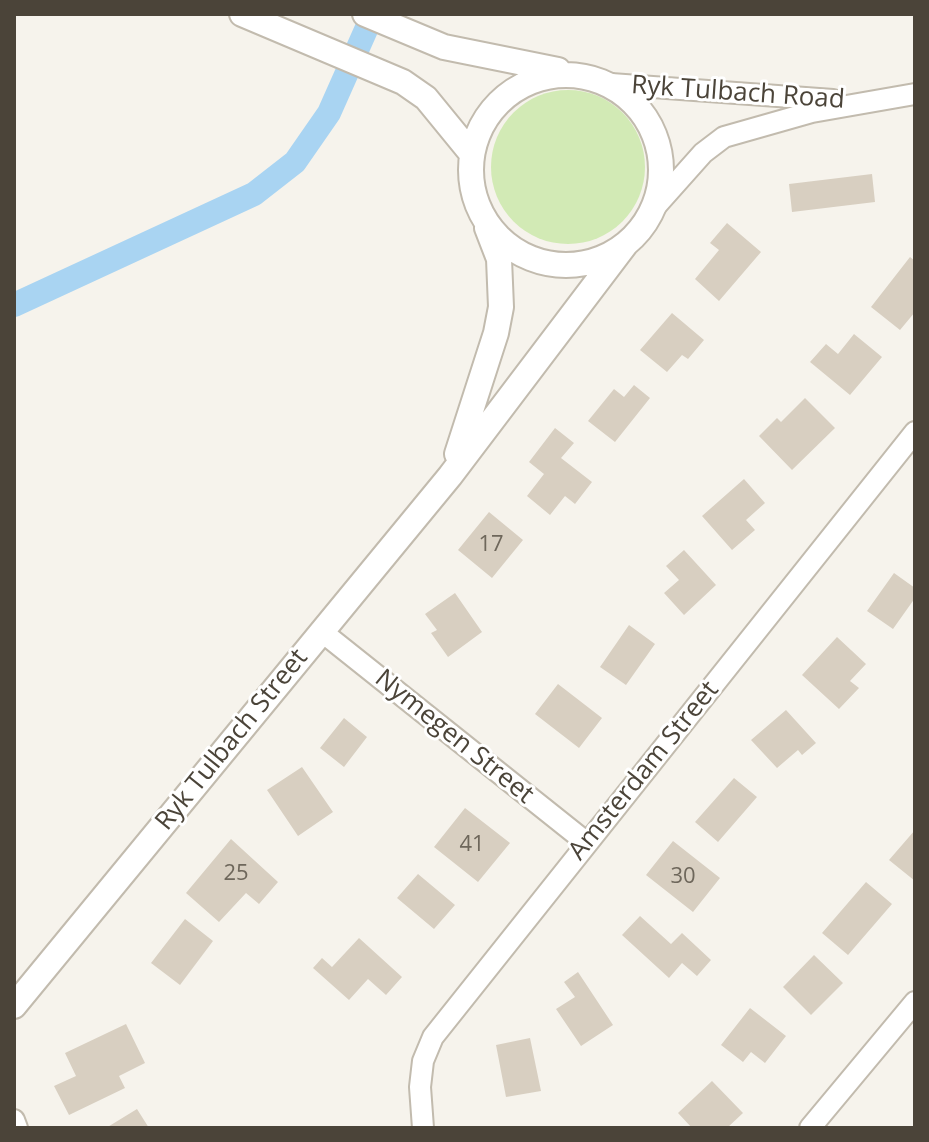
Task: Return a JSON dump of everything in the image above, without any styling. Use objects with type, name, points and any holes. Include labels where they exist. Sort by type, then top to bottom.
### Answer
[{"type":"street","points":[[242,14],[329,54],[403,82],[426,98],[471,153]]},
{"type":"street","points":[[375,18],[444,47],[575,74],[611,84],[639,107],[657,138],[662,174],[654,208],[641,229],[625,245],[595,261],[562,265],[530,258],[501,241],[481,215],[470,174],[471,153],[484,120],[508,93],[540,77],[575,74]]},
{"type":"street","name":"Ryk Tulbach Road","points":[[611,84],[865,102]]},
{"type":"street","name":"Ryk Tulbach Road","points":[[654,208],[703,153],[724,137],[757,125],[915,94]]},
{"type":"street","name":"Ryk Tulbach Street","points":[[450,476],[496,333],[501,307],[499,259],[481,215]]},
{"type":"street","name":"Ryk Tulbach Street","points":[[14,1006],[450,476],[625,245]]},
{"type":"street","name":"Amsterdam Street","points":[[423,1128],[419,1111],[423,1061],[433,1037],[915,432]]},
{"type":"street","name":"Nymegen Street","points":[[321,631],[587,843]]},
{"type":"street","points":[[810,1128],[915,1002]]},
{"type":"street","points":[[14,1120],[17,1128]]},
{"type":"green space","points":[[568,90],[597,96],[622,113],[639,138],[645,167],[639,196],[622,221],[597,238],[568,244],[539,238],[514,221],[497,196],[491,167],[497,138],[514,113],[539,96]]},
{"type":"building","points":[[872,174],[875,202],[792,212],[789,184]]},
{"type":"building","points":[[727,223],[761,252],[719,301],[695,279],[719,250],[710,243]]},
{"type":"building","points":[[910,257],[915,261],[915,312],[900,330],[871,307]]},
{"type":"building","points":[[672,313],[704,340],[688,359],[682,355],[667,372],[640,350]]},
{"type":"building","points":[[854,334],[882,357],[850,395],[810,362],[826,344],[838,354]]},
{"type":"building","points":[[634,385],[650,398],[615,442],[588,421],[614,389],[624,397]]},
{"type":"building","points":[[805,398],[835,428],[792,470],[759,436],[777,418],[781,422]]},
{"type":"building","points":[[555,428],[574,443],[561,458],[592,482],[575,504],[565,496],[550,515],[527,496],[544,474],[529,462]]},
{"type":"building","points":[[744,479],[765,503],[746,520],[755,530],[732,550],[702,516]]},
{"type":"building","points":[[489,512],[523,540],[492,578],[458,550]]},
{"type":"building","points":[[684,550],[716,585],[684,615],[664,593],[679,580],[666,566]]},
{"type":"building","points":[[894,573],[915,588],[915,598],[893,629],[867,611]]},
{"type":"building","points":[[455,593],[482,632],[448,657],[431,633],[437,630],[425,614]]},
{"type":"building","points":[[629,625],[655,644],[626,685],[600,667]]},
{"type":"building","points":[[837,637],[866,664],[850,681],[859,688],[839,709],[802,675]]},
{"type":"building","points":[[558,684],[602,718],[579,748],[535,714]]},
{"type":"building","points":[[786,710],[816,743],[802,755],[798,750],[777,768],[751,740]]},
{"type":"building","points":[[344,718],[367,737],[344,767],[320,748]]},
{"type":"building","points":[[302,767],[333,812],[298,836],[267,790]]},
{"type":"building","points":[[734,778],[757,797],[718,842],[695,822]]},
{"type":"building","points":[[465,808],[510,843],[478,882],[434,847]]},
{"type":"building","points":[[915,830],[915,881],[889,860]]},
{"type":"building","points":[[231,839],[278,882],[259,904],[246,893],[219,922],[186,893]]},
{"type":"building","points":[[673,841],[720,878],[693,912],[646,875]]},
{"type":"building","points":[[418,874],[455,905],[434,929],[397,898]]},
{"type":"building","points":[[866,882],[892,904],[848,955],[822,933]]},
{"type":"building","points":[[640,916],[671,944],[682,933],[711,960],[697,976],[682,963],[669,978],[622,935]]},
{"type":"building","points":[[185,919],[213,941],[180,985],[151,963]]},
{"type":"building","points":[[359,938],[402,977],[386,995],[368,979],[349,1000],[313,968],[322,958],[332,967]]},
{"type":"building","points":[[814,955],[843,983],[811,1015],[783,987]]},
{"type":"building","points":[[578,972],[613,1025],[581,1046],[556,1009],[575,997],[564,982]]},
{"type":"building","points":[[750,1008],[786,1036],[765,1063],[751,1052],[743,1062],[721,1045]]},
{"type":"building","points":[[126,1024],[145,1063],[119,1076],[125,1088],[69,1115],[54,1086],[76,1076],[65,1053]]},
{"type":"building","points":[[530,1038],[541,1091],[506,1097],[496,1045]]},
{"type":"building","points":[[712,1081],[743,1113],[727,1128],[692,1128],[678,1113]]},
{"type":"building","points":[[137,1109],[149,1128],[106,1128]]},
{"type":"waterway","points":[[14,305],[254,194],[295,162],[329,113],[373,14]]}]
